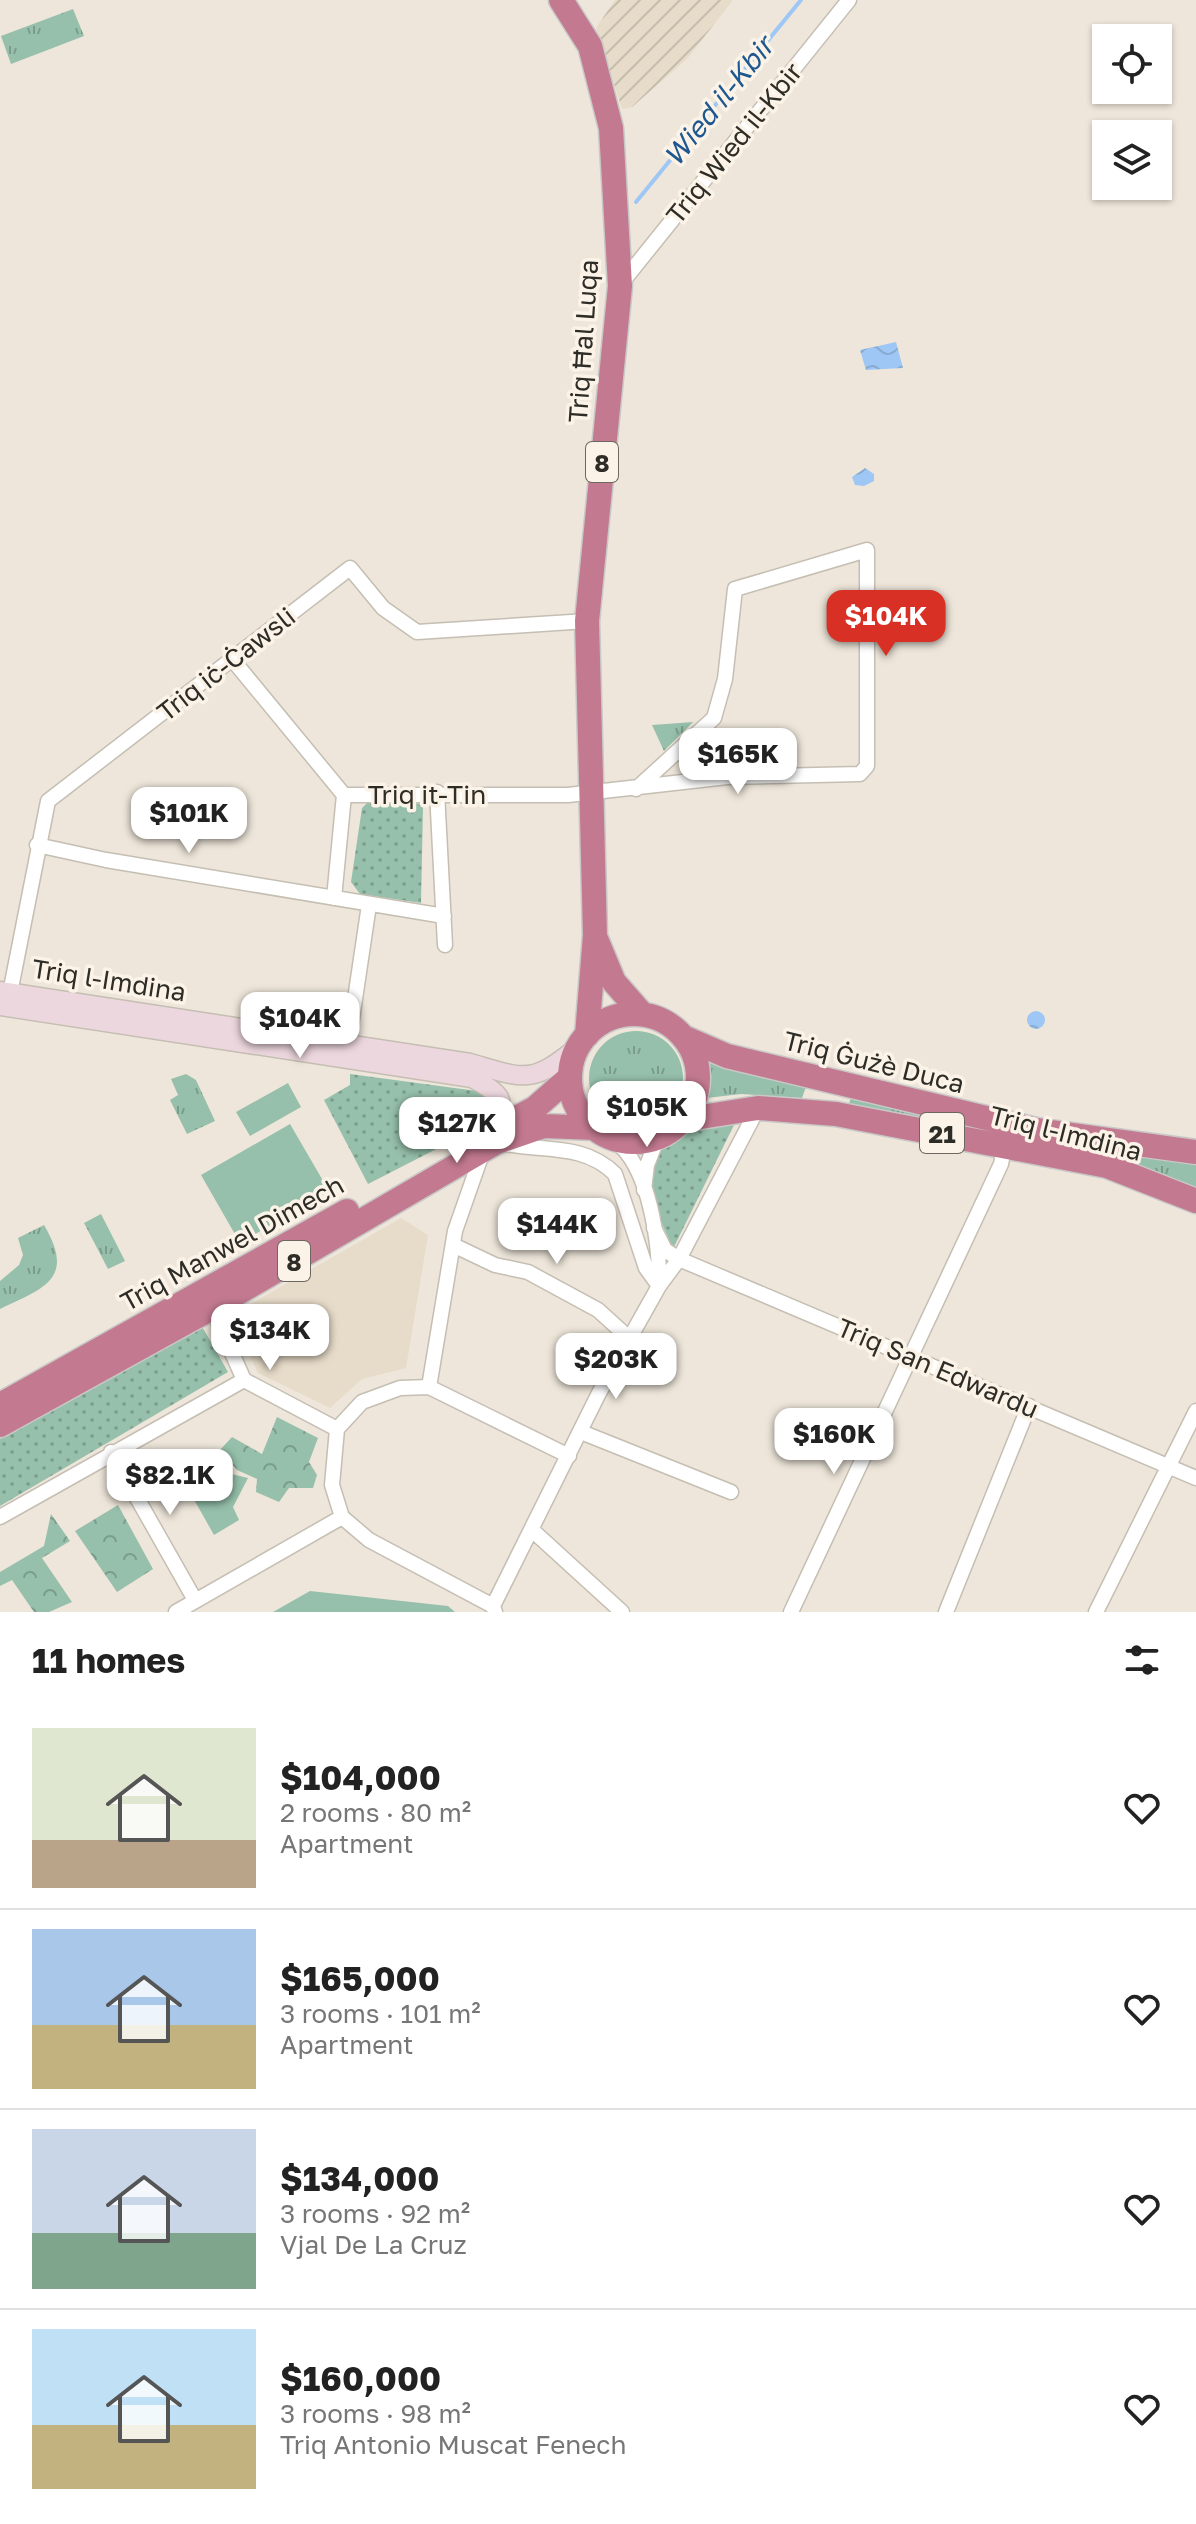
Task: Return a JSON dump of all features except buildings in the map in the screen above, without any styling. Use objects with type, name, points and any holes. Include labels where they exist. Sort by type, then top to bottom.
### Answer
[{"type":"highway","name":"Triq Ħal Luqa","points":[[561,0],[590,46],[611,128],[620,286],[587,621],[589,794],[595,935],[583,1040]]},
{"type":"highway","name":"Triq Ħal Luqa","points":[[595,935],[614,982],[642,1014]]},
{"type":"highway","name":"8","points":[[642,1014],[665,1022],[683,1037]]},
{"type":"highway","points":[[583,1040],[601,1022],[621,1015],[642,1014]]},
{"type":"highway","points":[[658,1137],[682,1120],[694,1101],[698,1079],[694,1057],[683,1037]]},
{"type":"highway","name":"Triq Ġużè Duca","points":[[683,1037],[727,1056],[1036,1130],[1196,1152]]},
{"type":"highway","name":"8","points":[[569,1078],[583,1040]]},
{"type":"highway","points":[[569,1078],[580,1112],[602,1132]]},
{"type":"highway","name":"Triq Manwel Dimech","points":[[0,1425],[212,1308],[447,1171],[535,1108],[569,1078]]},
{"type":"highway","name":"Triq l-Imdina","points":[[682,1120],[758,1108],[836,1114],[1107,1166],[1196,1201]]},
{"type":"highway","name":"Triq Manwel Dimech","points":[[0,1405],[491,1141],[544,1126],[602,1132]]},
{"type":"highway","name":"8","points":[[602,1132],[633,1141],[658,1137]]},
{"type":"main road","name":"Triq l-Imdina","points":[[3,997],[470,1063],[522,1078],[543,1073],[583,1040]]},
{"type":"main road","name":"Triq l-Imdina","points":[[3,997],[472,1078],[497,1092],[502,1102],[502,1112],[491,1141]]},
{"type":"street","name":"Triq Wied il-Kbir","points":[[620,286],[849,0]]},
{"type":"street","name":"Triq it-Tin","points":[[232,659],[344,795],[437,792],[589,794],[636,789],[727,777],[860,774],[867,766],[867,550],[735,589],[725,679],[714,718],[636,789]]},
{"type":"street","name":"Triq iċ-Ċawsli","points":[[3,997],[48,801],[350,568],[383,608],[417,632],[587,621]]},
{"type":"street","points":[[437,792],[445,945]]},
{"type":"street","points":[[334,898],[344,795]]},
{"type":"street","points":[[37,845],[444,916]]},
{"type":"street","points":[[348,1046],[369,905]]},
{"type":"street","points":[[569,1456],[429,1387],[400,1388],[362,1402],[337,1429],[332,1485],[342,1517],[369,1540],[494,1609],[630,1339],[659,1286],[679,1259],[758,1108]]},
{"type":"street","points":[[602,1132],[627,1153],[644,1192],[654,1228],[659,1286]]},
{"type":"street","points":[[644,1192],[647,1165],[658,1137]]},
{"type":"street","points":[[429,1387],[453,1245],[466,1194],[491,1141],[522,1148],[552,1146],[603,1162],[615,1174],[646,1268],[659,1286]]},
{"type":"street","points":[[791,1612],[1001,1164],[1005,1144]]},
{"type":"street","points":[[447,1171],[466,1194]]},
{"type":"street","points":[[654,1228],[665,1250],[679,1259]]},
{"type":"street","points":[[453,1245],[495,1265],[528,1272],[598,1310],[630,1339]]},
{"type":"street","name":"Triq San Edwardu","points":[[679,1259],[1196,1478]]},
{"type":"street","points":[[212,1308],[244,1380],[337,1429]]},
{"type":"street","points":[[0,1517],[244,1380]]},
{"type":"street","points":[[946,1612],[1029,1406]]},
{"type":"street","points":[[1096,1612],[1196,1411]]},
{"type":"street","points":[[581,1432],[731,1492]]},
{"type":"street","points":[[111,1452],[195,1600]]},
{"type":"street","points":[[176,1612],[342,1517]]},
{"type":"street","points":[[532,1530],[622,1612]]},
{"type":"shaded area","points":[[615,0],[733,0],[687,59],[632,107],[622,109],[596,28]]},
{"type":"shaded area","points":[[401,1218],[428,1235],[406,1368],[362,1379],[330,1408],[258,1373],[231,1315]]},
{"type":"green space","points":[[73,9],[84,36],[11,64],[1,36]]},
{"type":"green space","points":[[693,722],[664,751],[652,725]]},
{"type":"green space","points":[[369,801],[416,802],[423,807],[421,903],[360,894],[351,882],[362,808]]},
{"type":"green space","points":[[636,1031],[654,1035],[669,1045],[679,1060],[683,1078],[679,1096],[669,1111],[654,1121],[636,1125],[618,1121],[603,1111],[593,1096],[589,1078],[593,1060],[603,1045],[618,1035]]},
{"type":"green space","points":[[707,1060],[806,1087],[802,1098],[741,1094],[707,1098],[710,1078]]},
{"type":"green space","points":[[186,1074],[196,1080],[215,1121],[187,1134],[170,1100],[178,1095],[171,1079]]},
{"type":"green space","points":[[350,1074],[477,1091],[491,1100],[494,1112],[487,1123],[368,1184],[324,1100],[350,1085]]},
{"type":"green space","points":[[288,1083],[301,1107],[250,1136],[236,1112]]},
{"type":"green space","points":[[851,1097],[1196,1163],[1196,1193],[965,1127],[849,1104]]},
{"type":"green space","points":[[735,1123],[673,1249],[650,1193],[650,1168],[656,1155],[666,1145],[692,1132]]},
{"type":"green space","points":[[290,1124],[329,1191],[240,1243],[201,1175]]},
{"type":"green space","points":[[101,1214],[125,1261],[108,1269],[84,1223]]},
{"type":"green space","points":[[44,1225],[57,1258],[56,1270],[42,1287],[0,1309],[0,1281],[19,1265],[23,1255],[18,1238]]},
{"type":"green space","points":[[200,1323],[228,1372],[0,1506],[0,1439]]},
{"type":"green space","points":[[277,1417],[318,1438],[309,1462],[317,1475],[313,1488],[289,1488],[279,1502],[256,1492],[257,1479],[237,1470],[220,1450],[232,1437],[262,1454]]},
{"type":"green space","points":[[195,1465],[248,1478],[233,1507],[239,1520],[214,1535],[179,1473]]},
{"type":"green space","points":[[118,1505],[153,1569],[117,1592],[75,1531]]},
{"type":"green space","points":[[51,1514],[70,1541],[42,1558],[72,1602],[49,1612],[34,1612],[12,1580],[0,1586],[0,1572],[44,1546]]},
{"type":"green space","points":[[310,1591],[448,1606],[455,1612],[273,1612]]},
{"type":"water","points":[[896,342],[903,368],[866,370],[860,350]]},
{"type":"water","points":[[865,468],[874,474],[874,481],[864,486],[855,485],[852,477]]},
{"type":"water","points":[[1032,1011],[1040,1011],[1045,1020],[1043,1027],[1032,1029],[1027,1024],[1027,1016]]},
{"type":"waterway","name":"Wied il-Kbir","points":[[636,202],[801,0]]}]
